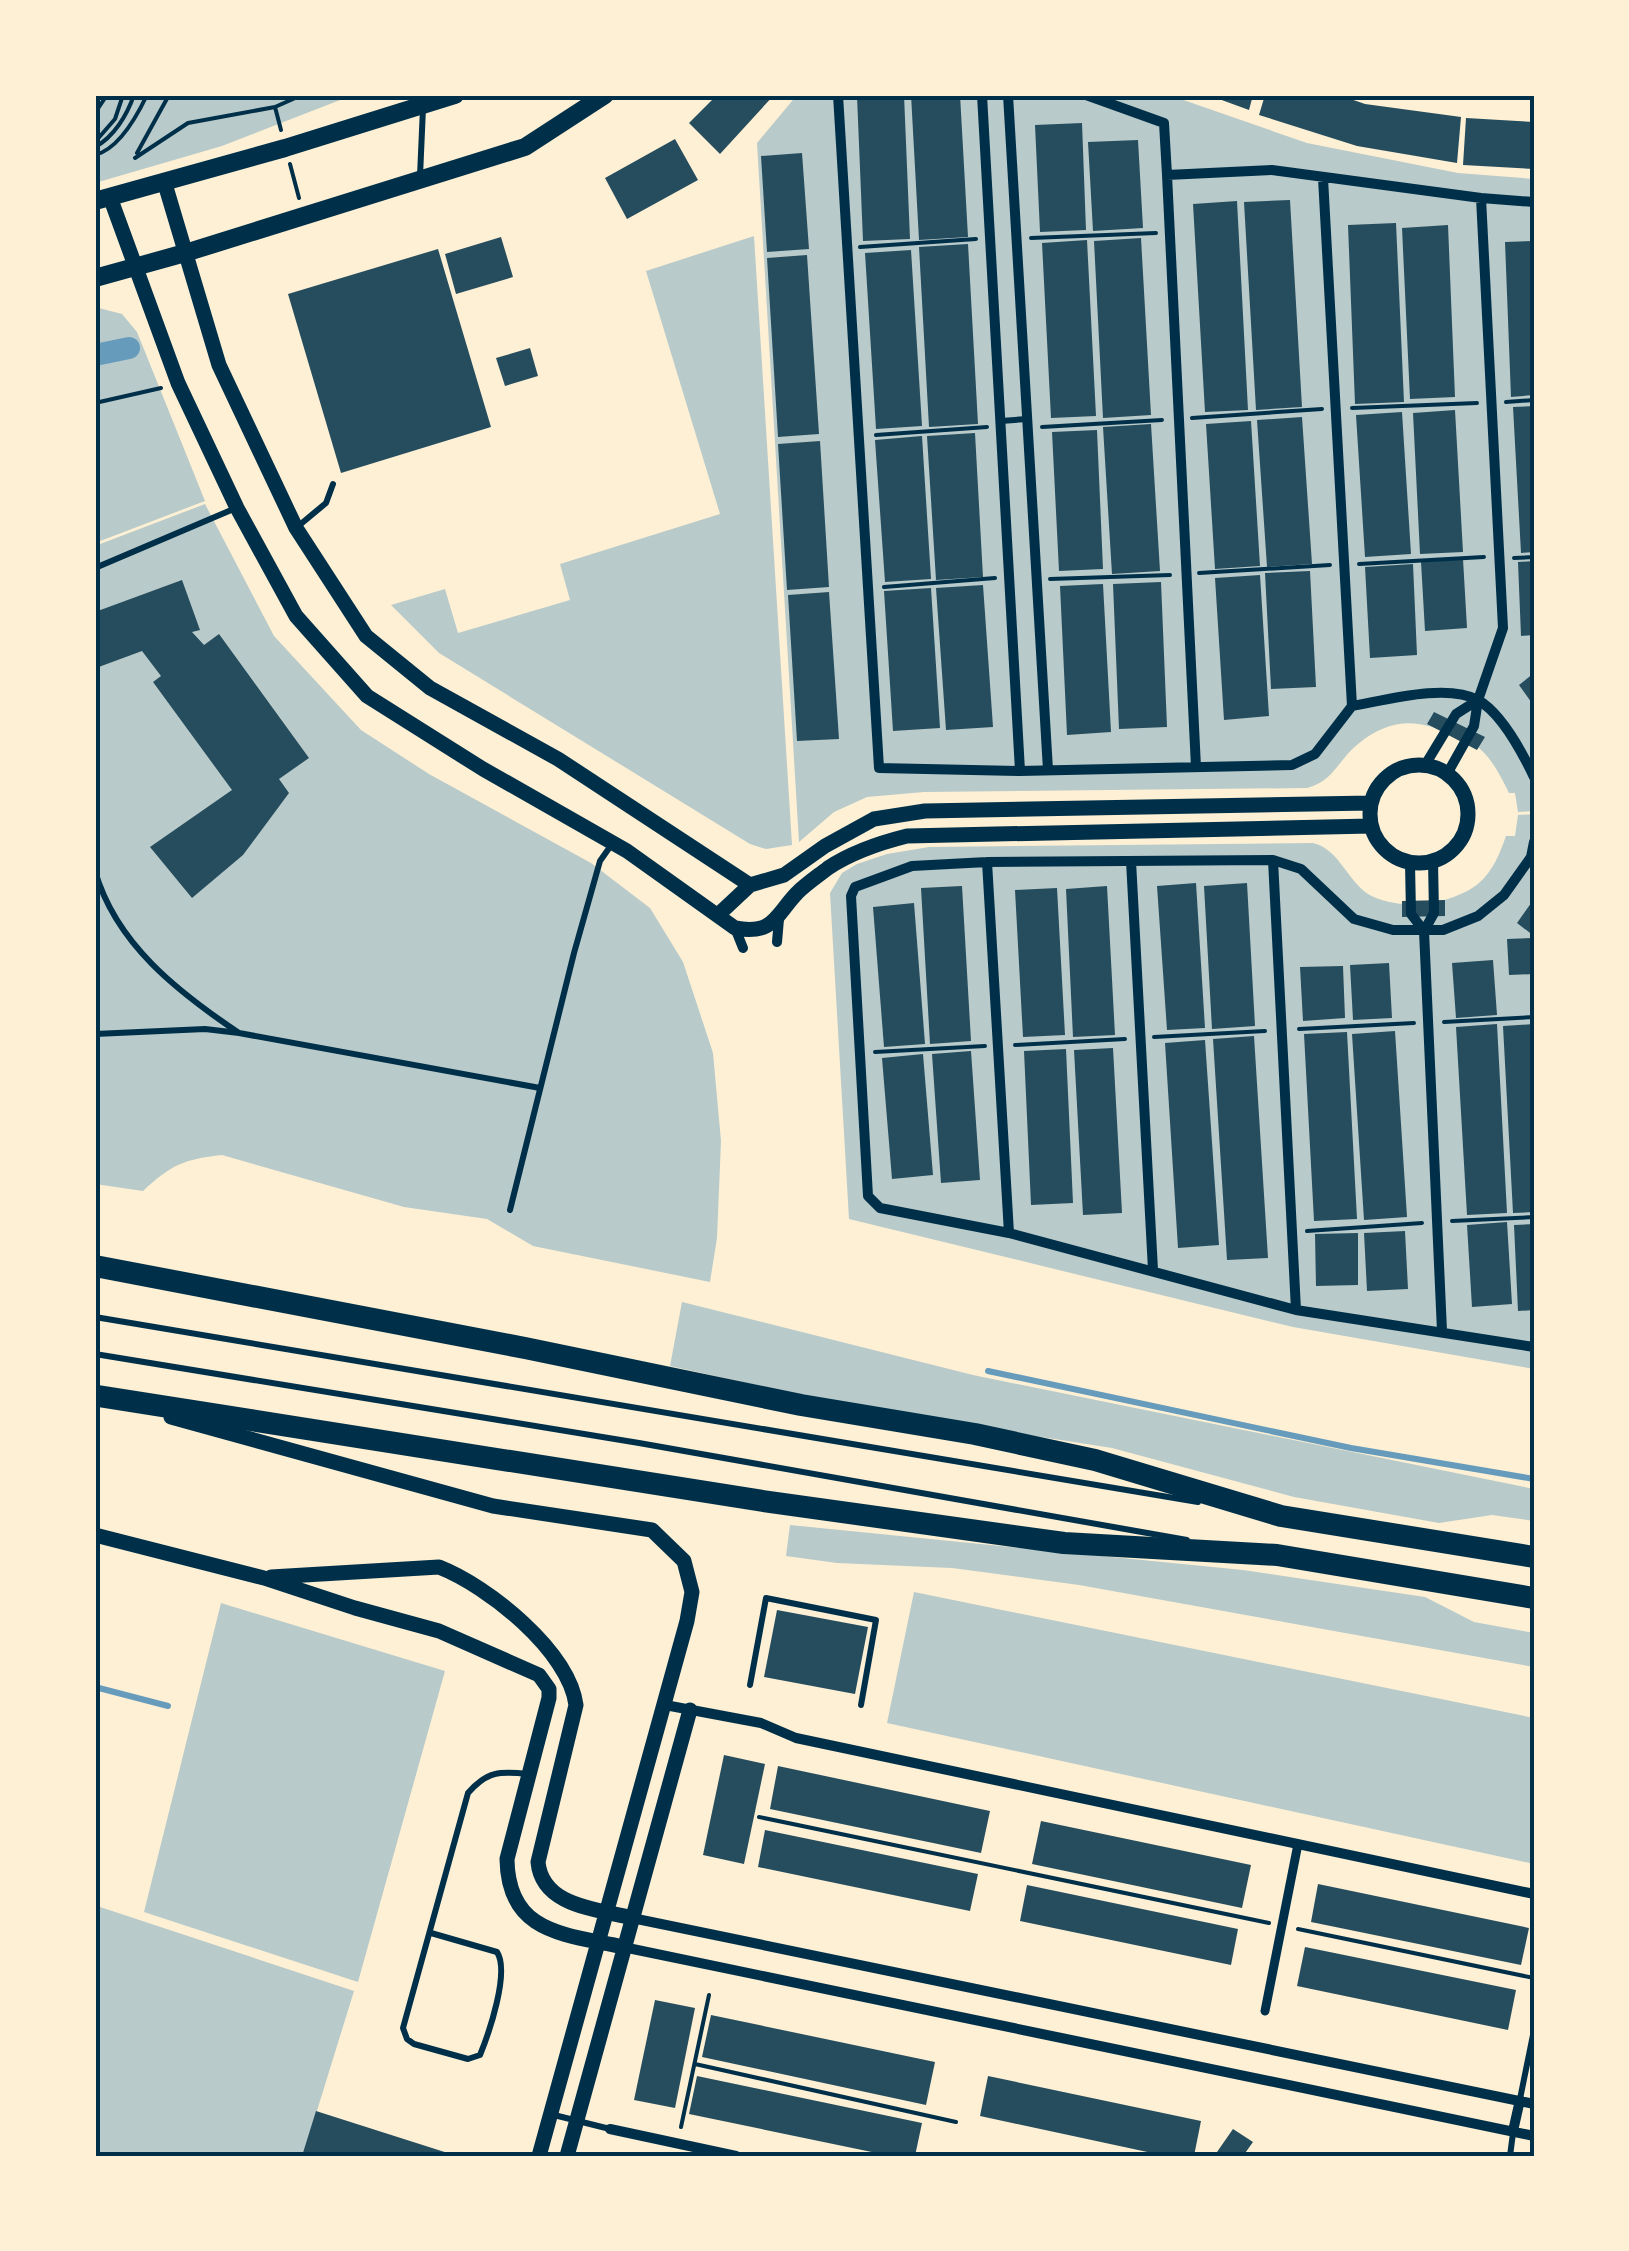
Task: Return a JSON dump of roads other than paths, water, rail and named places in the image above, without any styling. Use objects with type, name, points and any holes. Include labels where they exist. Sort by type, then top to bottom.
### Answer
[{"type":"highway","points":[[95,1266],[801,1405],[975,1434],[1095,1460],[1281,1516],[1534,1558]]},
{"type":"highway","points":[[96,1396],[1064,1543],[1276,1555],[1534,1598]]},
{"type":"main road","points":[[102,199],[164,184],[455,95]]},
{"type":"main road","points":[[95,278],[525,147],[605,95]]},
{"type":"street","points":[[838,95],[878,768],[1020,771],[1292,766],[1315,754],[1352,706],[1323,178]]},
{"type":"street","points":[[982,95],[1020,771]]},
{"type":"street","points":[[1008,95],[1048,770]]},
{"type":"street","points":[[1086,95],[1164,123],[1196,767]]},
{"type":"street","points":[[1167,174],[1272,170],[1534,202]]},
{"type":"street","points":[[164,184],[219,366],[296,528],[366,636],[430,688],[558,759],[750,885]]},
{"type":"street","points":[[1447,774],[1474,726],[1478,700],[1503,628],[1482,198]]},
{"type":"street","points":[[102,199],[136,267],[178,382],[237,508],[296,616],[367,696],[612,843],[719,914],[734,928],[743,948]]},
{"type":"street","points":[[1352,706],[1443,692],[1478,700],[1505,728],[1534,777]]},
{"type":"street","points":[[1425,765],[1456,714],[1478,700]]},
{"type":"street","points":[[1413,765],[1425,765],[1447,774],[1463,792],[1466,828],[1454,848],[1433,861],[1410,863],[1382,846],[1372,826],[1372,802],[1391,774],[1413,765]]},
{"type":"street","points":[[719,914],[750,885],[784,876],[825,846],[874,820],[925,811],[1372,802]]},
{"type":"street","points":[[734,928],[748,930],[778,919],[798,892],[832,866],[872,845],[908,836],[1372,826]]},
{"type":"street","points":[[1534,842],[1531,857],[1504,894],[1478,916],[1444,930],[1393,930],[1354,919],[1301,869],[1273,860],[912,866],[855,888],[851,896],[868,1196],[880,1208],[1009,1233],[1296,1310],[1534,1347]]},
{"type":"street","points":[[1273,860],[1296,1310]]},
{"type":"street","points":[[1130,861],[1152,1270]]},
{"type":"street","points":[[1433,861],[1434,914],[1424,930],[1442,1331]]},
{"type":"street","points":[[987,862],[1009,1233]]},
{"type":"street","points":[[1410,863],[1411,914],[1424,930]]},
{"type":"street","points":[[784,876],[798,892]]},
{"type":"street","points":[[777,942],[778,919]]},
{"type":"street","points":[[96,1396],[493,1506],[652,1530],[684,1561],[692,1592],[665,1704],[540,2156]]},
{"type":"street","points":[[95,1535],[264,1578],[439,1631],[539,1676],[549,1689],[550,1698],[507,1859],[508,1880],[527,1918],[547,1928],[1534,2136]]},
{"type":"street","points":[[264,1578],[440,1566],[514,1614],[566,1675],[574,1690],[576,1705],[538,1862],[543,1884],[560,1898],[632,1918],[1534,2104]]},
{"type":"street","points":[[665,1704],[760,1723],[796,1738],[1534,1894]]},
{"type":"street","points":[[568,2156],[690,1710]]},
{"type":"street","points":[[1265,2012],[1298,1844]]},
{"type":"street","points":[[1513,2131],[1520,2100]]},
{"type":"street","points":[[610,2129],[736,2156]]},
{"type":"lane","points":[[420,181],[423,107]]},
{"type":"lane","points":[[1001,424],[1027,424]]},
{"type":"lane","points":[[296,528],[326,503],[333,484]]},
{"type":"lane","points":[[95,568],[237,508]]},
{"type":"lane","points":[[510,1210],[600,861],[612,843]]},
{"type":"lane","points":[[95,870],[113,914],[138,949],[190,998],[239,1033]]},
{"type":"lane","points":[[95,1034],[205,1029],[239,1033],[540,1088]]},
{"type":"lane","points":[[95,1317],[1281,1516]]},
{"type":"lane","points":[[95,1354],[1276,1555]]},
{"type":"lane","points":[[750,1684],[766,1598],[876,1620],[861,1706]]},
{"type":"lane","points":[[430,1933],[497,1952],[502,1960],[502,1976],[480,2055],[468,2059],[414,2044],[406,2038],[403,2028],[468,1793],[482,1778],[496,1771],[532,1775]]},
{"type":"lane","points":[[1520,2100],[1534,2030]]},
{"type":"lane","points":[[549,2114],[610,2129]]},
{"type":"lane","points":[[1510,2156],[1513,2131]]},
{"type":"waterway","points":[[95,355],[129,348]]},
{"type":"waterway","points":[[988,1371],[1351,1448],[1534,1479]]},
{"type":"waterway","points":[[95,1687],[168,1706]]}]
